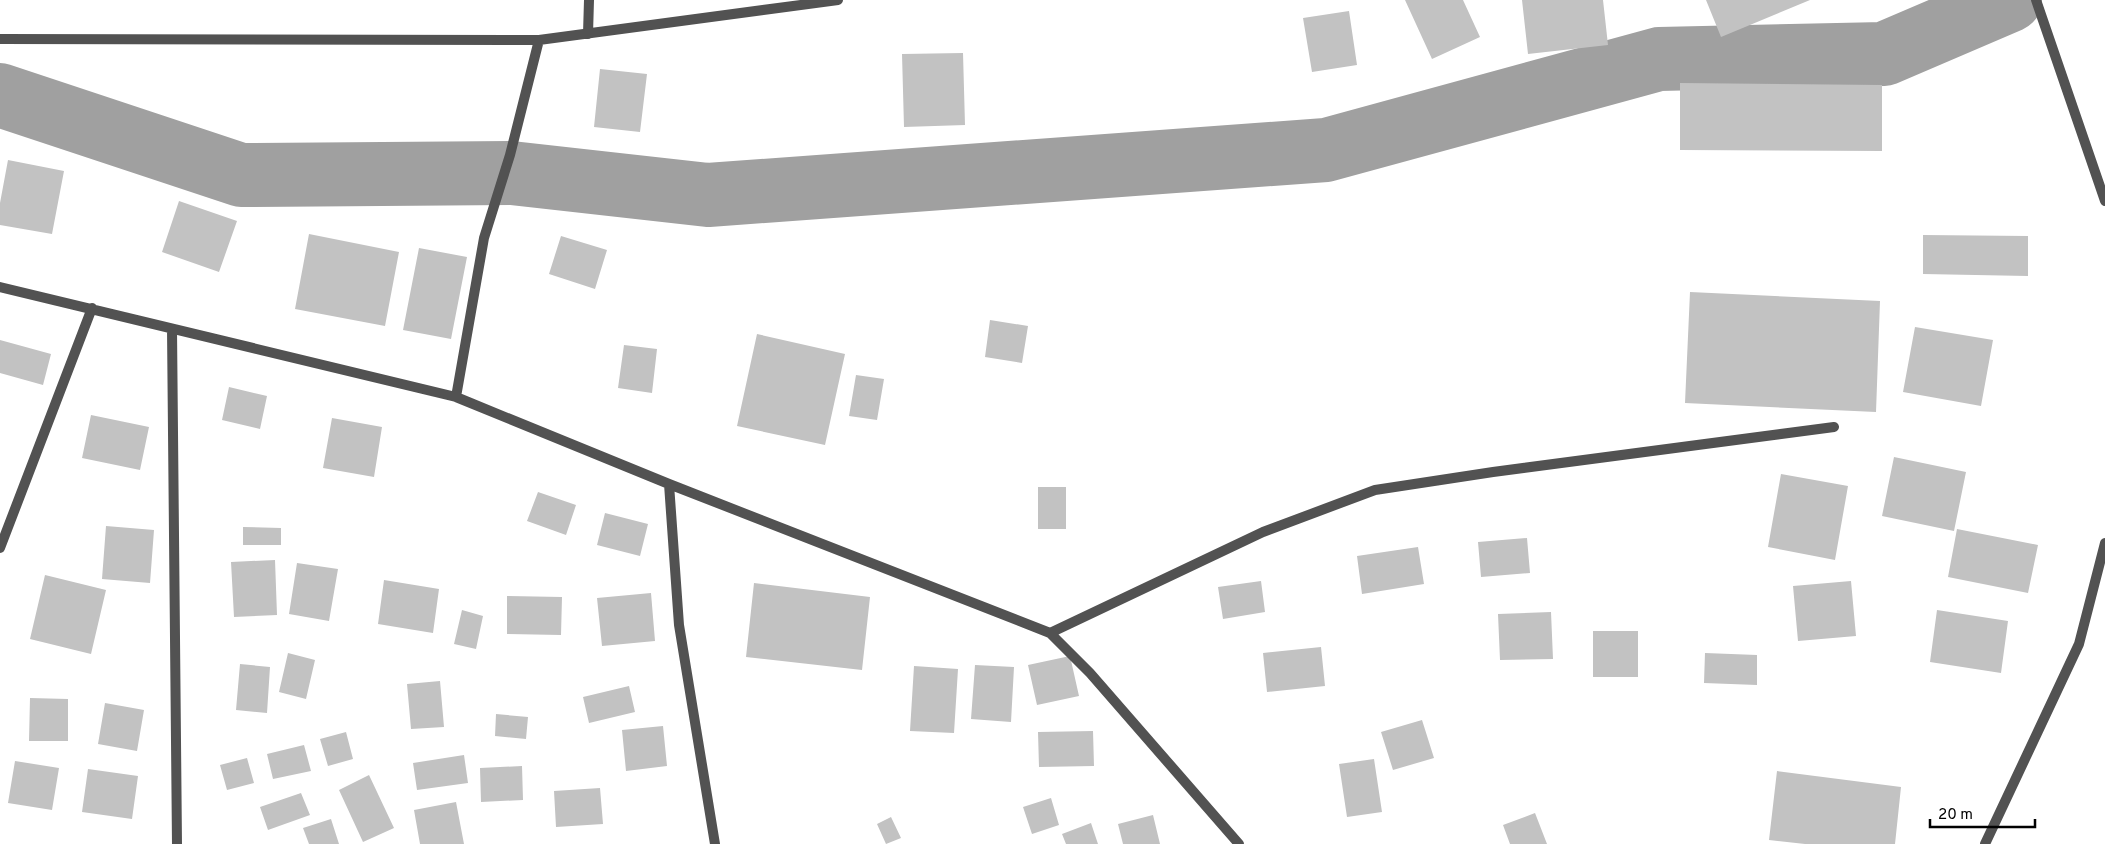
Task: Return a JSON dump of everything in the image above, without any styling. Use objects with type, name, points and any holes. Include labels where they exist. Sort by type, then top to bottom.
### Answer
[{"type":"street","points":[[588,34],[589,0]]},
{"type":"street","points":[[0,39],[539,40],[838,0]]},
{"type":"street","points":[[2036,0],[2105,201]]},
{"type":"street","points":[[456,397],[484,238],[510,155],[539,40]]},
{"type":"street","points":[[0,287],[456,397],[669,484],[1050,633],[1090,673],[1239,844]]},
{"type":"street","points":[[0,548],[92,308]]},
{"type":"street","points":[[172,329],[177,844]]},
{"type":"street","points":[[1050,633],[1263,532],[1375,490],[1493,472],[1834,427]]},
{"type":"street","points":[[669,484],[679,624],[714,844]]},
{"type":"street","points":[[1985,844],[2079,644],[2105,543]]},
{"type":"building","points":[[1405,0],[1463,0],[1480,37],[1432,59]]},
{"type":"building","points":[[1522,0],[1603,0],[1608,45],[1528,54]]},
{"type":"building","points":[[1706,0],[1810,0],[1721,37]]},
{"type":"building","points":[[1349,11],[1357,65],[1312,72],[1303,18]]},
{"type":"building","points":[[963,53],[965,125],[904,127],[902,54]]},
{"type":"building","points":[[600,69],[647,74],[640,132],[594,127]]},
{"type":"building","points":[[1680,83],[1882,85],[1882,151],[1680,150]]},
{"type":"building","points":[[8,160],[64,171],[52,234],[0,225],[0,203]]},
{"type":"building","points":[[179,201],[237,221],[219,272],[162,252]]},
{"type":"building","points":[[309,234],[399,252],[385,326],[295,309]]},
{"type":"building","points":[[1923,235],[2028,236],[2028,276],[1923,274]]},
{"type":"building","points":[[561,236],[607,250],[595,289],[549,274]]},
{"type":"building","points":[[419,248],[467,257],[451,339],[403,330]]},
{"type":"building","points":[[1690,292],[1880,301],[1876,412],[1685,403]]},
{"type":"building","points":[[990,320],[1028,326],[1022,363],[985,357]]},
{"type":"building","points":[[1915,327],[1993,340],[1981,406],[1903,392]]},
{"type":"building","points":[[757,334],[845,354],[825,445],[737,426]]},
{"type":"building","points":[[0,340],[51,354],[43,385],[0,373]]},
{"type":"building","points":[[624,345],[657,349],[652,393],[618,388]]},
{"type":"building","points":[[856,375],[884,379],[877,420],[849,416]]},
{"type":"building","points":[[229,387],[267,396],[260,429],[222,420]]},
{"type":"building","points":[[91,415],[149,427],[140,470],[82,458]]},
{"type":"building","points":[[332,418],[382,427],[374,477],[323,468]]},
{"type":"building","points":[[1894,457],[1966,472],[1954,531],[1882,516]]},
{"type":"building","points":[[1781,474],[1848,486],[1835,560],[1768,547]]},
{"type":"building","points":[[1038,487],[1066,487],[1066,529],[1038,529]]},
{"type":"building","points":[[538,492],[576,505],[566,535],[527,521]]},
{"type":"building","points":[[605,513],[648,524],[640,556],[597,545]]},
{"type":"building","points":[[106,526],[154,530],[150,583],[102,579]]},
{"type":"building","points":[[243,527],[281,528],[281,545],[243,545]]},
{"type":"building","points":[[1957,529],[2038,545],[2028,593],[1948,577]]},
{"type":"building","points":[[1527,538],[1530,573],[1481,577],[1478,542]]},
{"type":"building","points":[[1418,547],[1424,584],[1362,594],[1357,556]]},
{"type":"building","points":[[275,560],[277,615],[234,617],[231,562]]},
{"type":"building","points":[[297,563],[338,569],[329,621],[289,614]]},
{"type":"building","points":[[45,575],[106,590],[91,654],[30,639]]},
{"type":"building","points":[[384,580],[439,589],[433,633],[378,624]]},
{"type":"building","points":[[1261,581],[1265,612],[1223,619],[1218,587]]},
{"type":"building","points":[[1851,581],[1856,636],[1798,641],[1793,586]]},
{"type":"building","points":[[754,583],[870,597],[862,670],[746,657]]},
{"type":"building","points":[[651,593],[655,641],[602,646],[597,598]]},
{"type":"building","points":[[507,596],[562,597],[561,635],[507,634]]},
{"type":"building","points":[[462,610],[483,616],[476,649],[454,644]]},
{"type":"building","points":[[1937,610],[2008,621],[2001,673],[1930,662]]},
{"type":"building","points":[[1551,612],[1553,659],[1500,660],[1498,614]]},
{"type":"building","points":[[1593,631],[1638,631],[1638,677],[1593,677]]},
{"type":"building","points":[[1321,647],[1325,686],[1267,692],[1263,653]]},
{"type":"building","points":[[288,653],[315,660],[306,699],[279,692]]},
{"type":"building","points":[[1705,653],[1757,655],[1757,685],[1704,683]]},
{"type":"building","points":[[1070,656],[1079,696],[1037,705],[1028,665]]},
{"type":"building","points":[[240,664],[270,667],[267,713],[236,710]]},
{"type":"building","points":[[975,665],[1014,667],[1011,722],[971,719]]},
{"type":"building","points":[[914,666],[958,669],[954,733],[910,731]]},
{"type":"building","points":[[440,681],[444,727],[411,729],[407,684]]},
{"type":"building","points":[[629,686],[635,712],[589,723],[583,697]]},
{"type":"building","points":[[30,698],[68,699],[68,741],[29,741]]},
{"type":"building","points":[[105,703],[144,710],[137,751],[98,744]]},
{"type":"building","points":[[496,714],[528,717],[526,739],[495,736]]},
{"type":"building","points":[[1422,720],[1434,758],[1393,770],[1381,732]]},
{"type":"building","points":[[663,726],[667,766],[626,771],[622,730]]},
{"type":"building","points":[[1093,731],[1094,766],[1039,767],[1038,732]]},
{"type":"building","points":[[346,732],[353,759],[328,766],[320,739]]},
{"type":"building","points":[[304,745],[311,771],[273,779],[267,754]]},
{"type":"building","points":[[464,755],[468,783],[417,790],[413,763]]},
{"type":"building","points":[[247,758],[254,783],[227,790],[220,765]]},
{"type":"building","points":[[1374,759],[1382,812],[1347,817],[1339,764]]},
{"type":"building","points":[[15,761],[59,768],[52,810],[8,803]]},
{"type":"building","points":[[522,766],[523,800],[481,802],[480,768]]},
{"type":"building","points":[[88,769],[138,776],[132,819],[82,812]]},
{"type":"building","points":[[1777,771],[1901,787],[1895,844],[1805,844],[1769,840]]},
{"type":"building","points":[[369,775],[394,828],[363,842],[339,790]]},
{"type":"building","points":[[600,788],[603,824],[556,827],[554,791]]},
{"type":"building","points":[[301,793],[310,815],[268,830],[260,807]]},
{"type":"building","points":[[1051,798],[1059,825],[1032,834],[1023,807]]},
{"type":"building","points":[[456,802],[464,844],[420,844],[414,810]]},
{"type":"building","points":[[1535,813],[1547,844],[1510,844],[1503,825]]},
{"type":"building","points":[[1153,815],[1160,844],[1123,844],[1118,824]]},
{"type":"building","points":[[891,817],[901,838],[886,844],[877,824]]},
{"type":"building","points":[[331,819],[339,844],[309,844],[303,828]]},
{"type":"building","points":[[1091,823],[1098,844],[1066,844],[1062,834]]},
{"type":"waterway","points":[[0,95],[241,175],[511,173],[708,195],[1326,150],[1659,59],[1884,54],[2010,0]]}]
